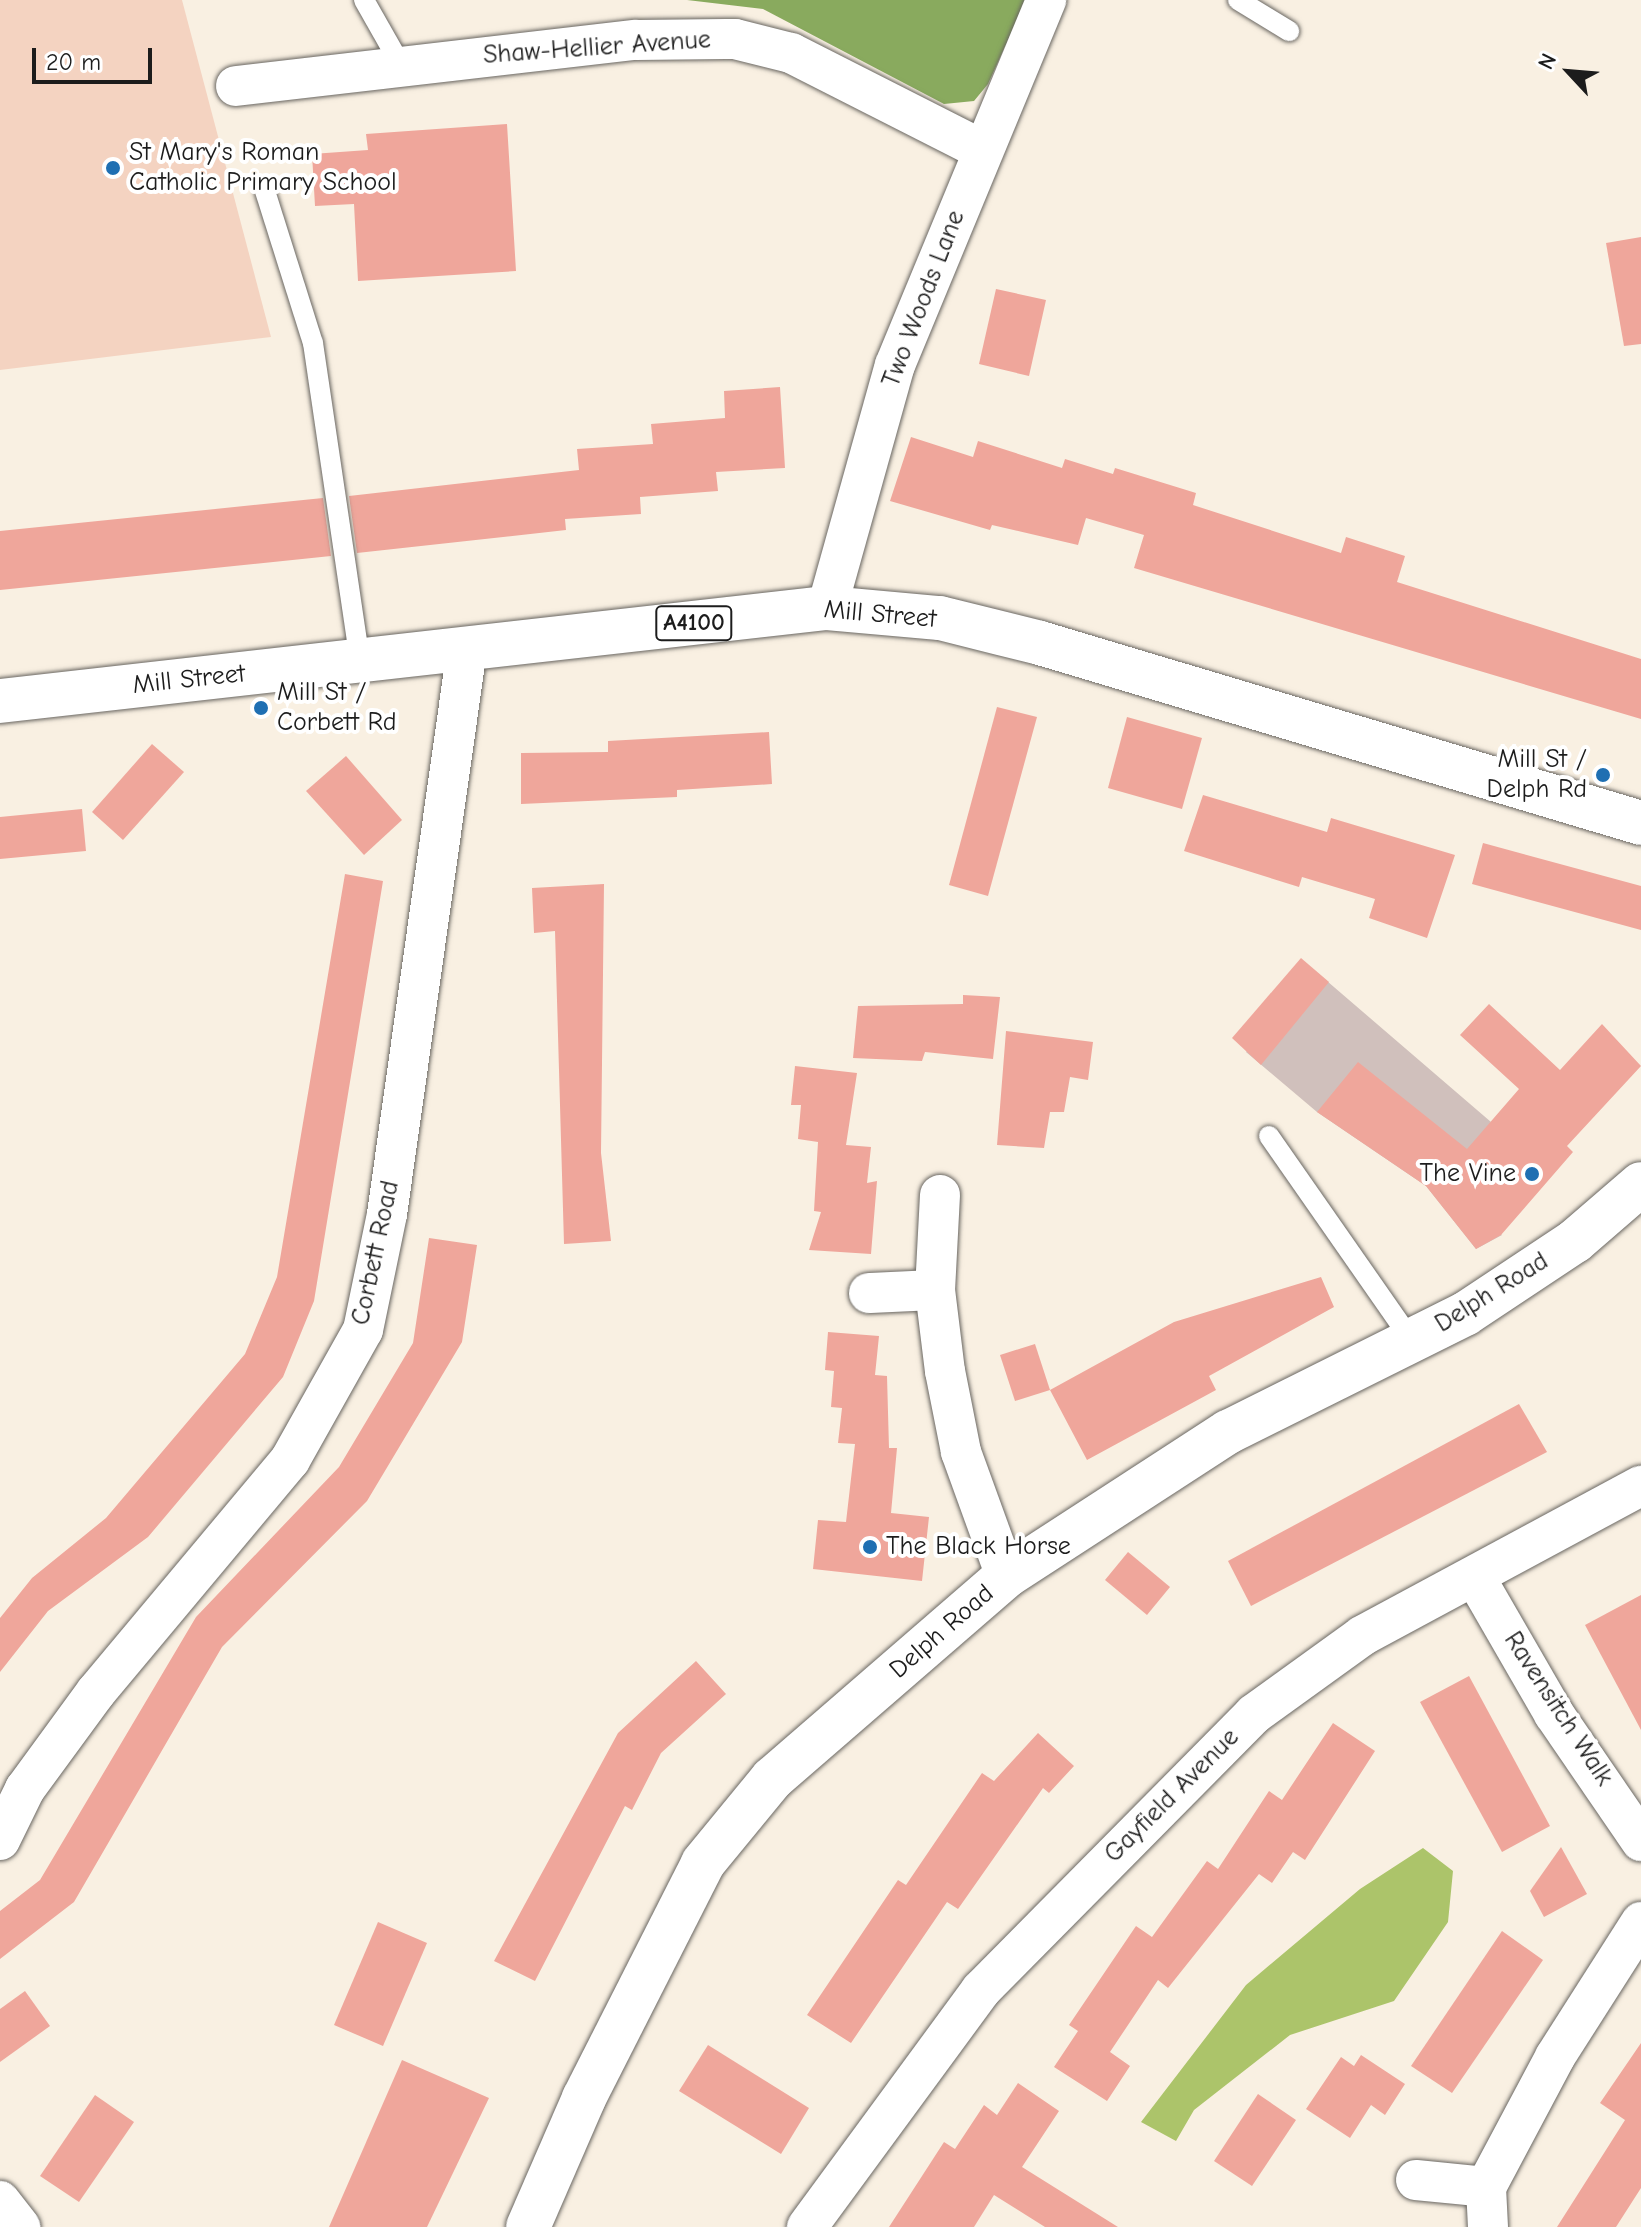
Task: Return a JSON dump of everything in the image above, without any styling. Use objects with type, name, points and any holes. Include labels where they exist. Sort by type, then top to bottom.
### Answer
[{"type":"main road","name":"Mill Street","points":[[0,701],[827,608],[940,618],[1040,643],[1641,823]]},
{"type":"main road","name":"Delph Road","points":[[528,2227],[584,2098],[703,1863],[772,1779],[1006,1576],[1228,1432],[1412,1341],[1575,1241],[1641,1184]]},
{"type":"street","name":"Two Woods Lane","points":[[827,608],[895,365],[1046,0]]},
{"type":"street","name":"Shaw-Hellier Avenue","points":[[236,86],[636,40],[735,39],[791,53],[982,150]]},
{"type":"street","name":"Corbett Road","points":[[0,1840],[25,1789],[96,1692],[290,1460],[363,1330],[387,1214],[467,649]]},
{"type":"street","points":[[940,1195],[935,1290],[961,1452],[1006,1576]]},
{"type":"street","points":[[869,1293],[935,1290]]},
{"type":"street","name":"Gayfield Avenue","points":[[807,2227],[981,1990],[1201,1764],[1362,1636],[1641,1486]]},
{"type":"street","name":"Ravensitch Walk","points":[[1475,1577],[1554,1714],[1641,1841]]},
{"type":"street","points":[[1488,2227],[1486,2187],[1555,2057],[1641,1922]]},
{"type":"street","points":[[1416,2180],[1486,2187]]},
{"type":"street","points":[[0,2201],[20,2227]]},
{"type":"lane","points":[[364,0],[401,65]]},
{"type":"lane","points":[[1238,0],[1289,31]]},
{"type":"lane","points":[[265,191],[313,343],[360,661]]},
{"type":"lane","points":[[1269,1136],[1412,1341]]},
{"type":"shaded area","name":"St Mary's Roman Catholic Primary School","points":[[0,0],[182,0],[271,337],[0,370]]},
{"type":"shaded area","points":[[1313,969],[1491,1122],[1450,1190],[1502,1235],[1476,1249],[1426,1186],[1317,1112],[1246,1052]]},
{"type":"green space","points":[[687,0],[1026,0],[988,84],[974,101],[944,104],[763,9]]},
{"type":"green space","points":[[1423,1848],[1453,1871],[1448,1922],[1394,2001],[1290,2035],[1194,2110],[1176,2141],[1141,2122],[1246,1985],[1360,1889]]},
{"type":"building","points":[[507,124],[516,271],[358,281],[354,204],[315,206],[312,154],[368,150],[366,134]]},
{"type":"building","points":[[1641,237],[1641,344],[1624,346],[1606,243]]},
{"type":"building","points":[[996,289],[1046,300],[1029,376],[979,364]]},
{"type":"building","points":[[780,387],[785,468],[716,472],[718,491],[640,497],[641,514],[565,519],[566,530],[357,553],[349,496],[579,470],[577,449],[653,444],[651,424],[725,418],[724,391]]},
{"type":"building","points":[[911,437],[973,457],[978,441],[1062,468],[1065,459],[1113,474],[1115,468],[1196,493],[1193,505],[1341,553],[1346,537],[1405,556],[1397,582],[1641,659],[1641,719],[1134,568],[1144,535],[1086,518],[1078,545],[992,525],[990,530],[890,501]]},
{"type":"building","points":[[323,498],[331,556],[0,590],[0,531]]},
{"type":"building","points":[[997,707],[1037,717],[988,896],[949,885]]},
{"type":"building","points":[[1127,717],[1202,738],[1182,809],[1108,788]]},
{"type":"building","points":[[769,732],[772,784],[677,790],[677,797],[521,804],[521,753],[608,752],[608,741]]},
{"type":"building","points":[[152,744],[184,772],[123,840],[92,812]]},
{"type":"building","points":[[346,756],[402,820],[364,855],[306,791]]},
{"type":"building","points":[[1203,795],[1327,832],[1331,818],[1455,855],[1427,938],[1369,918],[1375,899],[1302,877],[1299,887],[1184,851]]},
{"type":"building","points":[[82,809],[86,851],[0,859],[0,817]]},
{"type":"building","points":[[1483,843],[1641,886],[1641,930],[1472,884]]},
{"type":"building","points":[[345,874],[383,881],[314,1301],[283,1377],[148,1537],[48,1611],[0,1672],[0,1618],[32,1578],[106,1518],[245,1354],[277,1277]]},
{"type":"building","points":[[604,884],[601,1153],[611,1241],[564,1244],[555,931],[534,933],[532,888]]},
{"type":"building","points":[[1301,958],[1329,982],[1261,1065],[1232,1038]]},
{"type":"building","points":[[963,995],[1000,997],[993,1059],[925,1052],[922,1061],[853,1058],[858,1006],[963,1004]]},
{"type":"building","points":[[1489,1004],[1560,1070],[1602,1024],[1641,1066],[1567,1146],[1573,1152],[1501,1235],[1476,1249],[1426,1186],[1317,1112],[1358,1062],[1467,1149],[1519,1089],[1460,1035]]},
{"type":"building","points":[[1006,1031],[1093,1042],[1088,1080],[1070,1077],[1064,1112],[1050,1112],[1044,1148],[997,1145]]},
{"type":"building","points":[[795,1066],[857,1073],[846,1145],[871,1147],[867,1183],[877,1181],[871,1254],[809,1250],[821,1212],[814,1211],[818,1142],[798,1139],[801,1105],[791,1105]]},
{"type":"building","points":[[429,1238],[477,1245],[462,1342],[367,1501],[222,1647],[74,1902],[0,1959],[0,1911],[40,1880],[196,1617],[339,1467],[413,1343]]},
{"type":"building","points":[[1321,1277],[1334,1307],[1209,1376],[1216,1390],[1087,1460],[1050,1390],[1174,1322]]},
{"type":"building","points":[[828,1332],[879,1336],[875,1375],[887,1376],[889,1448],[897,1448],[891,1513],[929,1517],[922,1581],[813,1569],[818,1520],[846,1522],[855,1444],[838,1443],[842,1408],[831,1407],[834,1371],[825,1370]]},
{"type":"building","points":[[1035,1344],[1050,1390],[1015,1401],[1000,1355]]},
{"type":"building","points":[[1519,1404],[1547,1452],[1251,1606],[1228,1561]]},
{"type":"building","points":[[1128,1552],[1170,1587],[1147,1615],[1105,1580]]},
{"type":"building","points":[[1641,1595],[1641,1730],[1585,1625]]},
{"type":"building","points":[[696,1661],[726,1694],[661,1753],[632,1810],[625,1806],[535,1981],[494,1961],[618,1733]]},
{"type":"building","points":[[1469,1676],[1550,1826],[1502,1852],[1420,1702]]},
{"type":"building","points":[[1333,1723],[1375,1751],[1305,1860],[1293,1852],[1272,1883],[1259,1874],[1168,1988],[1158,1980],[1110,2052],[1130,2066],[1107,2101],[1054,2067],[1078,2031],[1069,2025],[1136,1926],[1152,1937],[1207,1861],[1218,1869],[1269,1791],[1282,1800]]},
{"type":"building","points":[[1038,1733],[1074,1766],[1049,1793],[1043,1788],[958,1909],[947,1902],[851,2043],[807,2015],[898,1880],[906,1885],[982,1773],[994,1781]]},
{"type":"building","points":[[1561,1847],[1587,1894],[1544,1917],[1530,1891]]},
{"type":"building","points":[[378,1922],[427,1943],[383,2046],[334,2025]]},
{"type":"building","points":[[1502,1931],[1543,1960],[1452,2093],[1411,2066]]},
{"type":"building","points":[[25,1991],[50,2026],[0,2062],[0,2009]]},
{"type":"building","points":[[1641,2043],[1641,2188],[1616,2227],[1557,2227],[1625,2120],[1600,2103]]},
{"type":"building","points":[[708,2045],[809,2108],[781,2154],[679,2091]]},
{"type":"building","points":[[1361,2055],[1405,2084],[1385,2115],[1371,2105],[1350,2138],[1306,2109],[1341,2057],[1354,2066]]},
{"type":"building","points":[[402,2060],[489,2098],[427,2227],[329,2227]]},
{"type":"building","points":[[1018,2083],[1059,2111],[1022,2167],[1118,2227],[1045,2227],[994,2195],[974,2227],[889,2227],[944,2142],[955,2149],[984,2105],[997,2115]]},
{"type":"building","points":[[1258,2094],[1296,2120],[1252,2186],[1214,2161]]},
{"type":"building","points":[[95,2095],[134,2122],[79,2202],[40,2176]]},
{"type":"place","name":"St Mary's Roman Catholic Primary School","points":[[113,168]]},
{"type":"place","name":"Mill St / Corbett Rd","points":[[261,708]]},
{"type":"place","name":"Mill St / Delph Rd","points":[[1603,775]]},
{"type":"place","name":"The Vine","points":[[1532,1174]]},
{"type":"place","name":"The Black Horse","points":[[870,1547]]}]
